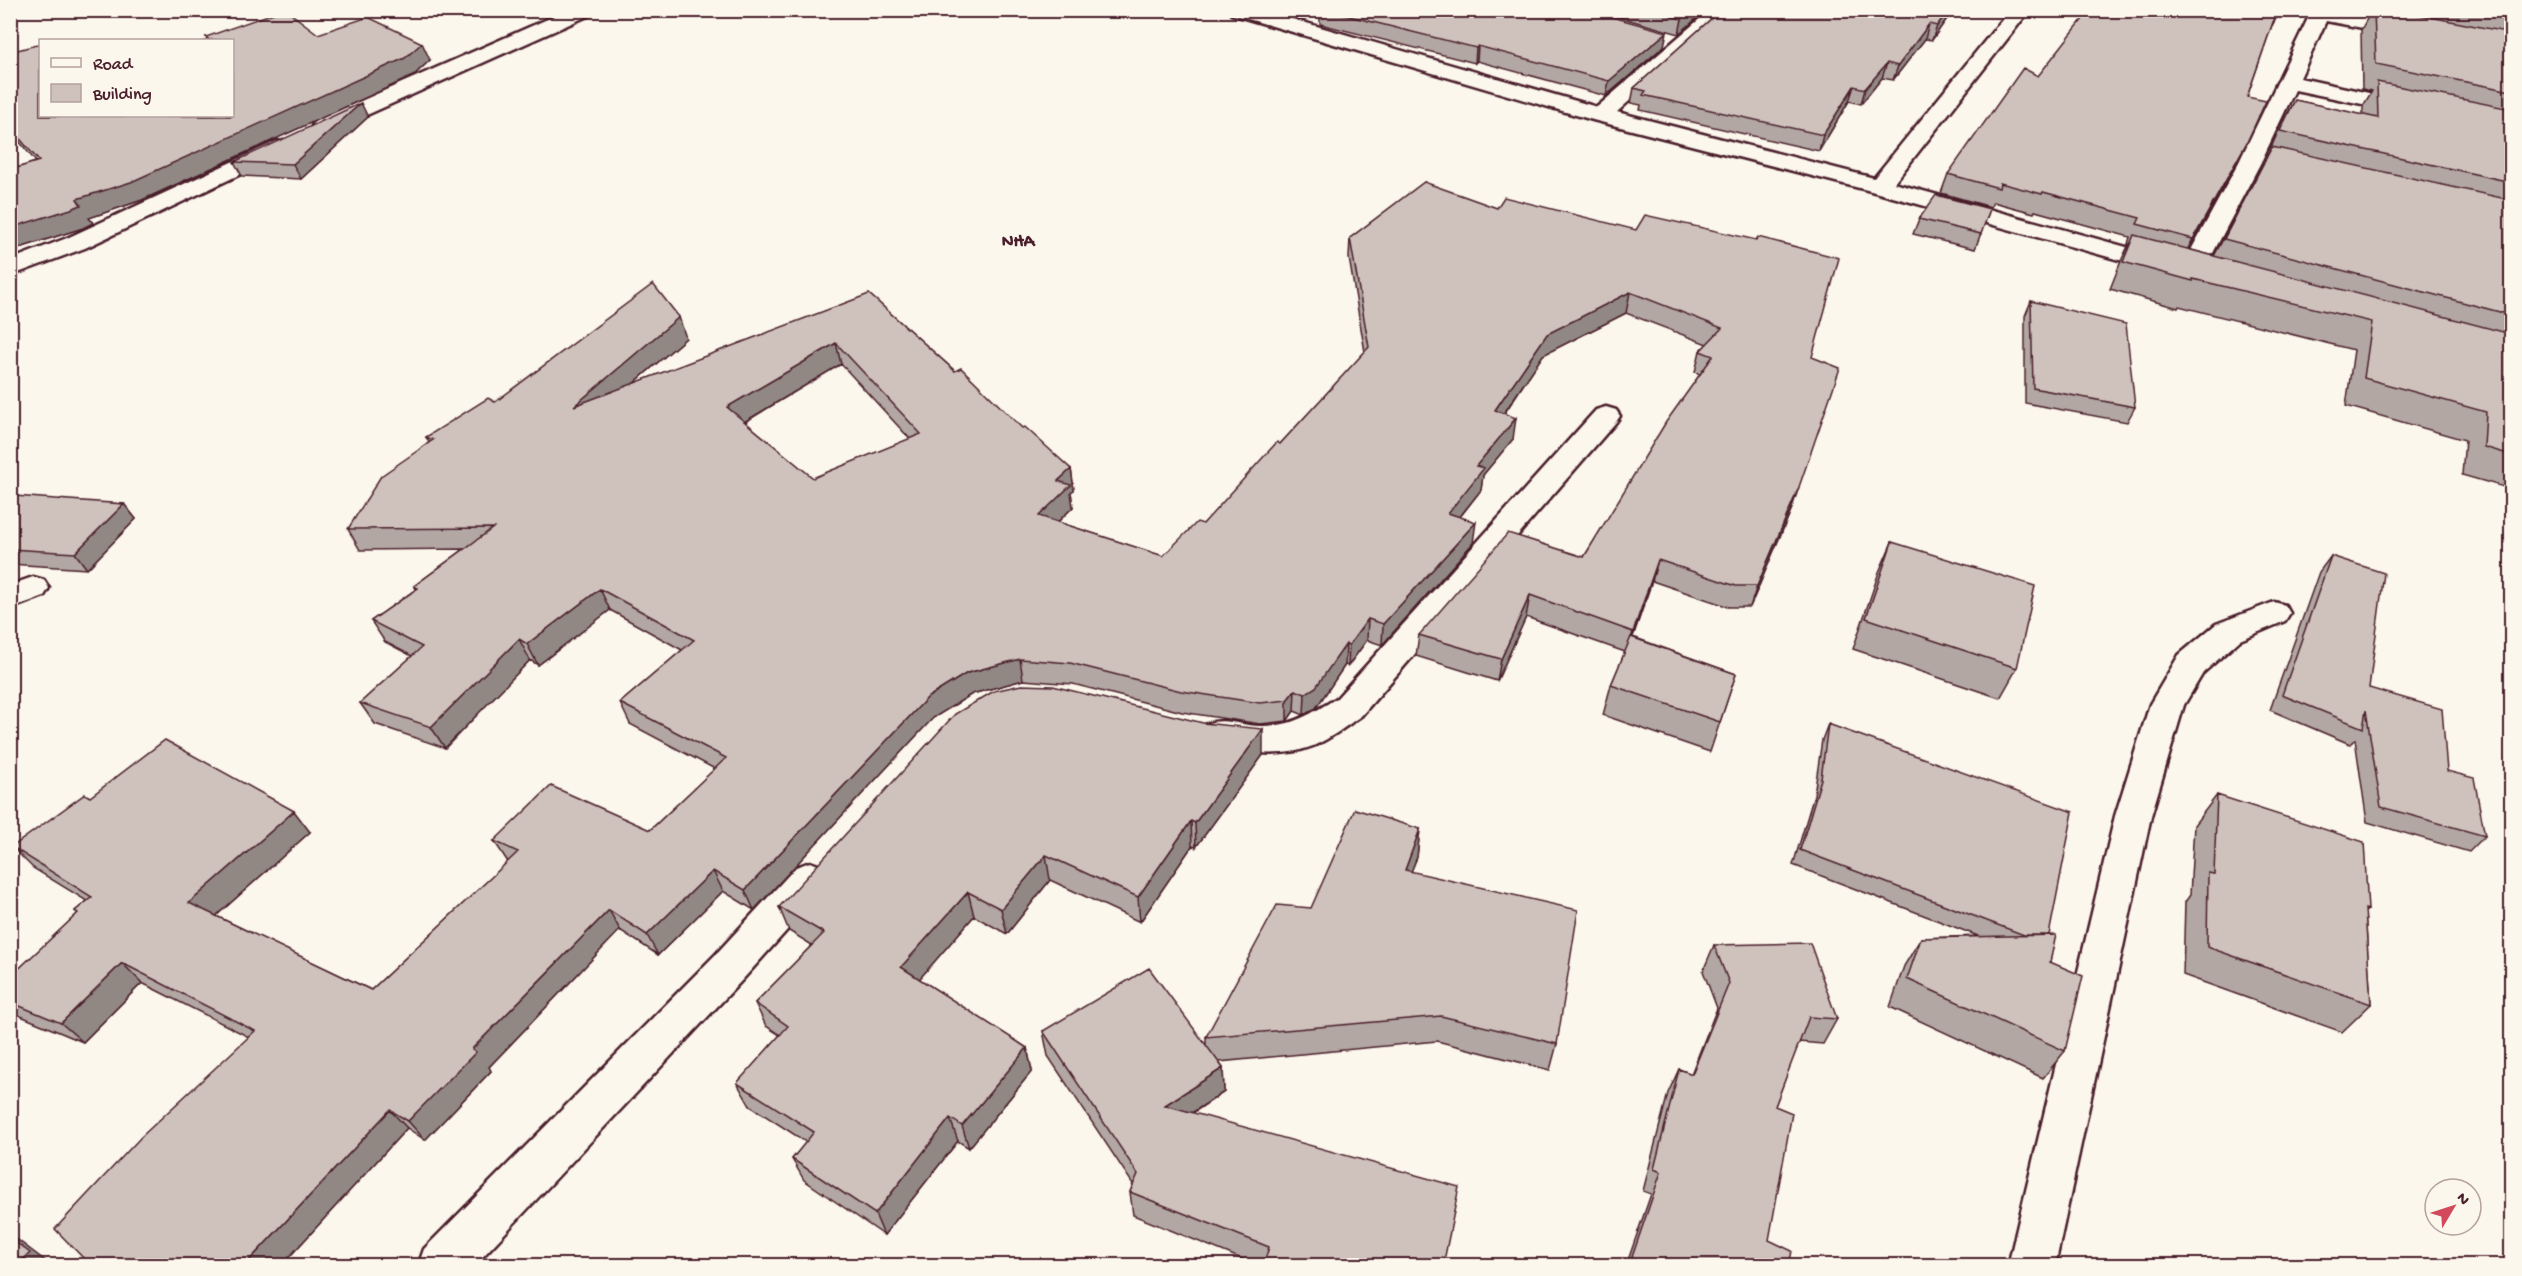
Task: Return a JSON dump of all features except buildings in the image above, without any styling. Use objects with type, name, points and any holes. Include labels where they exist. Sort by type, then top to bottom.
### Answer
[{"type":"street","points":[[10,269],[76,243],[299,137],[585,10]]},
{"type":"street","points":[[1238,10],[1601,115],[1879,186],[2214,278]]},
{"type":"street","points":[[1601,115],[1722,10]]},
{"type":"street","points":[[1879,186],[2021,10]]},
{"type":"street","points":[[2191,272],[2250,162],[2321,12],[2433,36]]},
{"type":"street","points":[[1660,37],[1683,43]]},
{"type":"street","points":[[2288,82],[2433,113]]},
{"type":"street","points":[[2250,162],[2272,167]]},
{"type":"street","points":[[1182,727],[1260,740],[1302,736],[1349,707],[1606,416]]},
{"type":"street","points":[[2031,1266],[2133,816],[2167,704],[2191,664],[2228,632],[2274,613]]},
{"type":"street","points":[[441,1266],[730,966],[835,852]]},
{"type":"district","name":"NHA","points":[[1018,242]]}]
